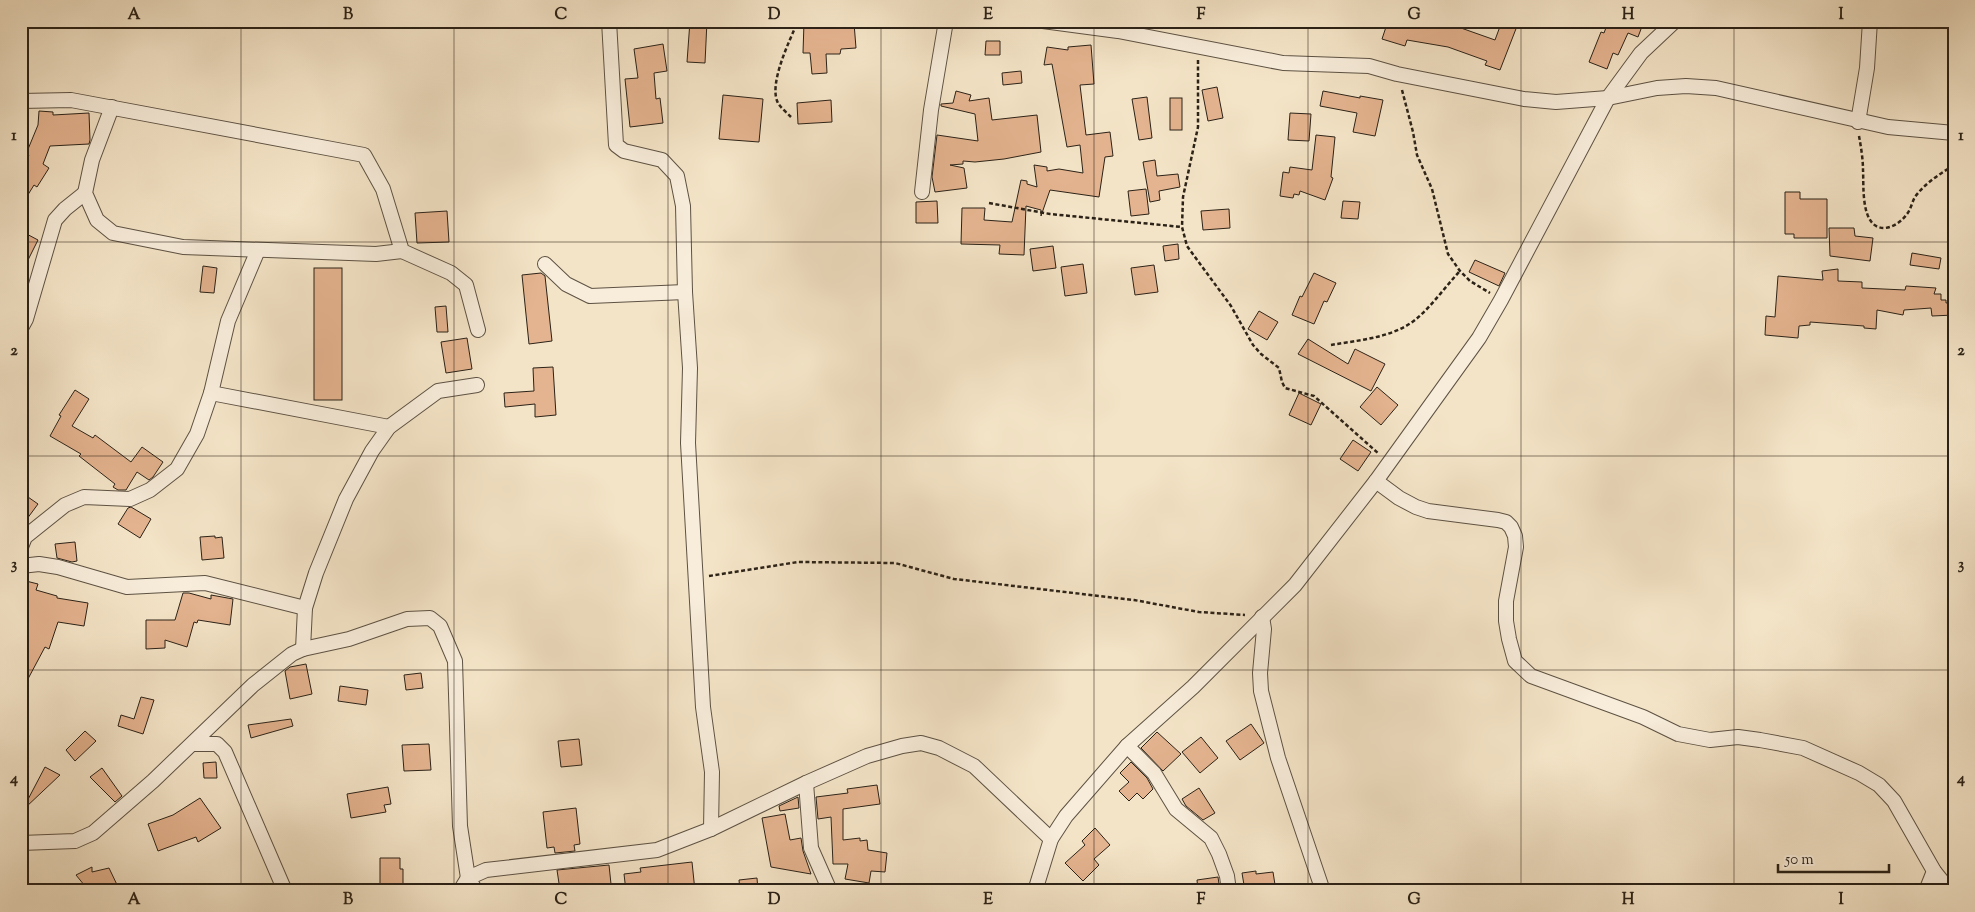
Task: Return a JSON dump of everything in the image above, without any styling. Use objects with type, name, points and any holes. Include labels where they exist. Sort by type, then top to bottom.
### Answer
[{"type":"street","points":[[608,21],[616,145],[624,151],[662,160],[677,176],[683,206],[685,292],[690,368],[688,444],[703,707],[712,772],[711,829]]},
{"type":"street","points":[[922,192],[931,110],[946,21]]},
{"type":"street","points":[[1043,21],[1118,31],[1283,63],[1369,66],[1397,74],[1524,99],[1556,102],[1608,98],[1657,88],[1686,86],[1716,88],[1888,128],[1954,133]]},
{"type":"street","points":[[1035,891],[1051,839],[1066,816],[1126,746],[1193,687],[1295,585],[1376,481],[1479,338],[1502,300],[1608,98],[1641,53],[1674,21]]},
{"type":"street","points":[[1858,122],[1867,68],[1870,21]]},
{"type":"street","points":[[21,101],[71,100],[112,106],[364,155],[384,189],[402,251]]},
{"type":"street","points":[[112,106],[92,160],[85,193],[97,220],[113,233],[183,248],[376,254],[402,251],[451,273],[466,285],[478,330]]},
{"type":"street","points":[[21,328],[26,320],[55,220],[65,208],[85,193]]},
{"type":"street","points":[[21,547],[25,537],[65,505],[84,497],[130,499],[150,490],[177,469],[197,434],[211,393],[228,321],[258,250]]},
{"type":"street","points":[[545,264],[566,284],[590,296],[685,292]]},
{"type":"street","points":[[303,649],[305,608],[316,573],[346,500],[372,451],[389,428],[438,391],[477,385]]},
{"type":"street","points":[[211,393],[389,428]]},
{"type":"street","points":[[1376,481],[1416,507],[1434,512],[1498,520],[1506,522],[1511,527],[1515,536],[1516,547],[1506,602],[1506,621],[1515,661],[1531,676],[1643,717],[1678,734],[1710,740],[1738,738],[1760,740],[1803,748],[1859,772],[1879,785],[1894,801],[1934,871],[1950,891]]},
{"type":"street","points":[[21,566],[39,564],[58,567],[127,587],[205,583],[305,608]]},
{"type":"street","points":[[1262,617],[1264,629],[1260,673],[1262,699],[1278,758],[1323,891]]},
{"type":"street","points":[[21,843],[75,842],[93,833],[153,782],[253,685],[292,654],[303,649],[350,639],[407,619],[430,618],[440,626],[455,661],[460,826],[468,878],[476,891]]},
{"type":"street","points":[[460,891],[468,878],[486,870],[657,850],[711,829],[867,756],[902,746],[921,743],[939,748],[974,766],[1051,839]]},
{"type":"street","points":[[193,744],[217,744],[226,752],[285,891]]},
{"type":"street","points":[[1126,746],[1154,773],[1176,809],[1210,838],[1219,854],[1227,876],[1229,891]]},
{"type":"street","points":[[806,783],[811,848],[830,891]]},
{"type":"street","points":[[1926,891],[1934,871]]},
{"type":"path","points":[[791,117],[778,103],[775,93],[776,80],[798,21]]},
{"type":"path","points":[[1907,21],[1954,27]]},
{"type":"path","points":[[1198,47],[1198,127],[1183,197],[1182,227],[1187,246],[1231,306],[1253,345],[1279,368],[1283,386],[1314,396],[1389,463]]},
{"type":"path","points":[[1397,74],[1418,155],[1432,189],[1448,254],[1470,281],[1502,300]]},
{"type":"path","points":[[1858,122],[1863,168],[1864,206],[1871,222],[1880,228],[1889,227],[1899,222],[1908,213],[1915,197],[1928,183],[1954,165]]},
{"type":"path","points":[[990,203],[1050,214],[1182,227]]},
{"type":"path","points":[[1331,345],[1382,336],[1415,320],[1460,271]]},
{"type":"path","points":[[695,578],[798,562],[896,563],[954,580],[1134,600],[1199,612],[1262,617]]},
{"type":"building","points":[[690,21],[707,21],[705,63],[687,62]]},
{"type":"building","points":[[1388,21],[1421,21],[1461,28],[1495,40],[1502,21],[1519,21],[1500,70],[1485,65],[1487,61],[1448,47],[1407,40],[1405,46],[1382,39]]},
{"type":"building","points":[[1600,21],[1644,21],[1638,37],[1628,33],[1618,55],[1613,53],[1607,69],[1589,62],[1601,32],[1604,33],[1607,25]]},
{"type":"building","points":[[804,22],[854,23],[856,48],[841,49],[840,54],[826,54],[827,73],[812,74],[810,53],[803,53]]},
{"type":"building","points":[[986,41],[1000,41],[1000,55],[985,55]]},
{"type":"building","points":[[663,44],[667,71],[654,73],[656,99],[660,98],[663,123],[630,127],[625,79],[638,78],[634,49]]},
{"type":"building","points":[[1091,45],[1094,84],[1080,85],[1086,135],[1110,132],[1113,156],[1105,157],[1099,197],[1050,190],[1041,216],[1041,210],[1026,206],[1024,255],[999,254],[1000,245],[961,244],[962,208],[985,208],[984,220],[1012,222],[1021,180],[1037,187],[1034,165],[1047,167],[1047,171],[1059,169],[1083,173],[1080,145],[1067,147],[1052,64],[1044,65],[1047,47],[1068,50],[1068,47]]},
{"type":"building","points":[[1021,71],[1022,83],[1003,85],[1002,73]]},
{"type":"building","points":[[1217,87],[1223,118],[1208,121],[1202,90]]},
{"type":"building","points":[[956,91],[971,95],[969,101],[989,98],[992,120],[1037,115],[1041,152],[1004,159],[975,162],[963,161],[963,164],[950,165],[964,168],[967,188],[935,192],[932,177],[937,135],[978,141],[975,114],[941,106],[941,104],[953,103]]},
{"type":"building","points":[[1323,91],[1383,100],[1375,136],[1353,132],[1357,113],[1320,106]]},
{"type":"building","points":[[723,95],[763,99],[759,142],[719,139]]},
{"type":"building","points":[[1147,97],[1152,138],[1139,140],[1132,99]]},
{"type":"building","points":[[1170,98],[1182,98],[1182,130],[1170,130]]},
{"type":"building","points":[[831,100],[832,122],[798,124],[797,103]]},
{"type":"building","points":[[39,111],[53,112],[53,115],[89,113],[90,140],[89,144],[50,146],[43,164],[49,168],[37,187],[34,185],[21,206],[21,167],[29,155],[26,154],[38,125]]},
{"type":"building","points":[[1290,113],[1311,114],[1309,141],[1288,140]]},
{"type":"building","points":[[1316,135],[1335,137],[1331,177],[1333,178],[1325,200],[1300,191],[1299,195],[1294,194],[1293,198],[1280,196],[1283,172],[1289,173],[1290,167],[1312,170]]},
{"type":"building","points":[[1155,160],[1157,176],[1178,174],[1180,187],[1159,191],[1160,200],[1150,202],[1143,162]]},
{"type":"building","points":[[1146,189],[1149,214],[1131,216],[1128,191]]},
{"type":"building","points":[[1785,192],[1800,192],[1800,199],[1827,199],[1827,238],[1794,238],[1794,234],[1785,234]]},
{"type":"building","points":[[937,201],[938,223],[916,223],[916,202]]},
{"type":"building","points":[[1343,201],[1360,202],[1358,219],[1341,218]]},
{"type":"building","points":[[1229,209],[1230,228],[1203,230],[1201,211]]},
{"type":"building","points":[[447,211],[449,242],[417,243],[415,213]]},
{"type":"building","points":[[1829,228],[1854,228],[1855,236],[1873,238],[1870,261],[1830,256]]},
{"type":"building","points":[[21,231],[38,240],[21,274]]},
{"type":"building","points":[[1178,244],[1179,259],[1165,261],[1163,246]]},
{"type":"building","points":[[1053,246],[1056,268],[1033,271],[1030,249]]},
{"type":"building","points":[[1912,253],[1941,258],[1939,269],[1910,265]]},
{"type":"building","points":[[1475,260],[1505,273],[1499,286],[1469,272]]},
{"type":"building","points":[[1083,264],[1087,293],[1065,296],[1061,267]]},
{"type":"building","points":[[1154,265],[1158,292],[1135,295],[1131,268]]},
{"type":"building","points":[[203,266],[217,268],[214,293],[200,292]]},
{"type":"building","points":[[314,268],[342,268],[342,400],[314,400]]},
{"type":"building","points":[[1838,269],[1838,281],[1862,282],[1862,288],[1905,290],[1906,286],[1936,288],[1934,294],[1941,294],[1941,300],[1946,300],[1946,303],[1954,302],[1954,315],[1932,316],[1931,308],[1904,310],[1903,315],[1877,310],[1876,329],[1864,328],[1864,326],[1810,322],[1810,325],[1799,326],[1798,338],[1765,335],[1766,316],[1775,317],[1778,276],[1823,280],[1822,271]]},
{"type":"building","points":[[541,273],[545,276],[552,341],[529,344],[522,275]]},
{"type":"building","points":[[1314,273],[1336,283],[1327,302],[1324,301],[1314,324],[1292,315],[1300,296],[1302,297]]},
{"type":"building","points":[[446,306],[448,332],[437,332],[435,307]]},
{"type":"building","points":[[1259,311],[1278,322],[1267,340],[1248,329]]},
{"type":"building","points":[[467,338],[472,369],[446,373],[441,342]]},
{"type":"building","points":[[1308,339],[1348,364],[1355,349],[1385,364],[1371,391],[1298,354]]},
{"type":"building","points":[[553,367],[556,415],[535,417],[535,404],[505,407],[504,393],[534,391],[533,368]]},
{"type":"building","points":[[1377,387],[1398,405],[1381,425],[1360,407]]},
{"type":"building","points":[[75,390],[89,399],[72,426],[93,438],[95,435],[131,462],[142,447],[163,462],[153,477],[149,480],[137,472],[126,490],[118,490],[113,487],[115,484],[79,456],[81,454],[50,436],[61,416],[59,415]]},
{"type":"building","points":[[1299,393],[1321,404],[1311,425],[1289,415]]},
{"type":"building","points":[[1353,440],[1371,452],[1358,471],[1340,459]]},
{"type":"building","points":[[28,497],[38,504],[21,527],[21,507]]},
{"type":"building","points":[[131,507],[151,519],[140,538],[118,524],[128,508]]},
{"type":"building","points":[[215,536],[215,538],[222,537],[224,558],[202,560],[200,537]]},
{"type":"building","points":[[75,542],[77,561],[72,562],[57,558],[55,544]]},
{"type":"building","points":[[26,581],[38,584],[36,590],[57,596],[57,598],[88,603],[84,626],[58,622],[49,649],[45,647],[21,692],[21,598]]},
{"type":"building","points":[[183,593],[211,599],[211,595],[233,599],[230,625],[198,620],[197,623],[194,622],[187,647],[165,640],[165,648],[146,649],[146,620],[175,620]]},
{"type":"building","points":[[306,664],[312,694],[290,699],[285,671],[290,667]]},
{"type":"building","points":[[421,673],[423,688],[406,690],[404,675]]},
{"type":"building","points":[[340,686],[368,690],[366,705],[338,701]]},
{"type":"building","points":[[141,697],[154,700],[143,734],[118,726],[121,715],[134,719]]},
{"type":"building","points":[[291,719],[293,726],[251,738],[248,725]]},
{"type":"building","points":[[1251,724],[1264,743],[1240,760],[1226,741]]},
{"type":"building","points":[[85,731],[96,741],[75,761],[66,750]]},
{"type":"building","points":[[1157,732],[1181,754],[1163,771],[1141,748]]},
{"type":"building","points":[[1201,737],[1218,758],[1200,773],[1182,752]]},
{"type":"building","points":[[579,739],[582,765],[561,767],[558,741]]},
{"type":"building","points":[[429,744],[431,770],[404,771],[402,745]]},
{"type":"building","points":[[216,762],[217,778],[204,778],[203,763]]},
{"type":"building","points":[[1131,762],[1147,778],[1153,789],[1143,799],[1137,793],[1129,801],[1119,791],[1129,782],[1120,773]]},
{"type":"building","points":[[45,767],[60,775],[25,808],[24,807]]},
{"type":"building","points":[[102,768],[122,796],[115,802],[90,777]]},
{"type":"building","points":[[877,785],[880,804],[843,809],[843,840],[860,838],[860,841],[867,840],[868,850],[887,853],[885,872],[871,871],[869,883],[845,879],[848,864],[833,864],[831,817],[818,819],[816,797],[848,793],[847,789]]},
{"type":"building","points":[[388,787],[391,804],[384,805],[386,812],[351,818],[347,794]]},
{"type":"building","points":[[1199,788],[1215,813],[1203,820],[1186,806],[1182,799]]},
{"type":"building","points":[[798,797],[799,808],[780,811],[779,806]]},
{"type":"building","points":[[200,798],[221,828],[198,842],[196,837],[158,851],[148,824],[173,815]]},
{"type":"building","points":[[576,808],[580,844],[574,845],[575,851],[555,853],[554,847],[547,848],[543,812]]},
{"type":"building","points":[[785,814],[790,840],[801,838],[803,851],[811,874],[771,867],[762,818]]},
{"type":"building","points":[[1095,828],[1110,845],[1094,859],[1099,865],[1083,881],[1065,863],[1085,845],[1082,841]]},
{"type":"building","points":[[380,858],[400,858],[400,869],[403,869],[403,891],[380,891]]},
{"type":"building","points":[[692,862],[695,891],[626,891],[624,874],[641,872],[640,868]]},
{"type":"building","points":[[609,865],[611,884],[597,886],[598,891],[560,890],[557,870]]},
{"type":"building","points":[[92,867],[92,872],[109,868],[120,891],[89,891],[76,875]]},
{"type":"building","points":[[1256,871],[1256,874],[1273,872],[1276,891],[1245,891],[1242,873]]},
{"type":"building","points":[[1218,877],[1220,891],[1198,891],[1197,880]]},
{"type":"building","points":[[757,878],[758,891],[740,891],[739,880]]}]
